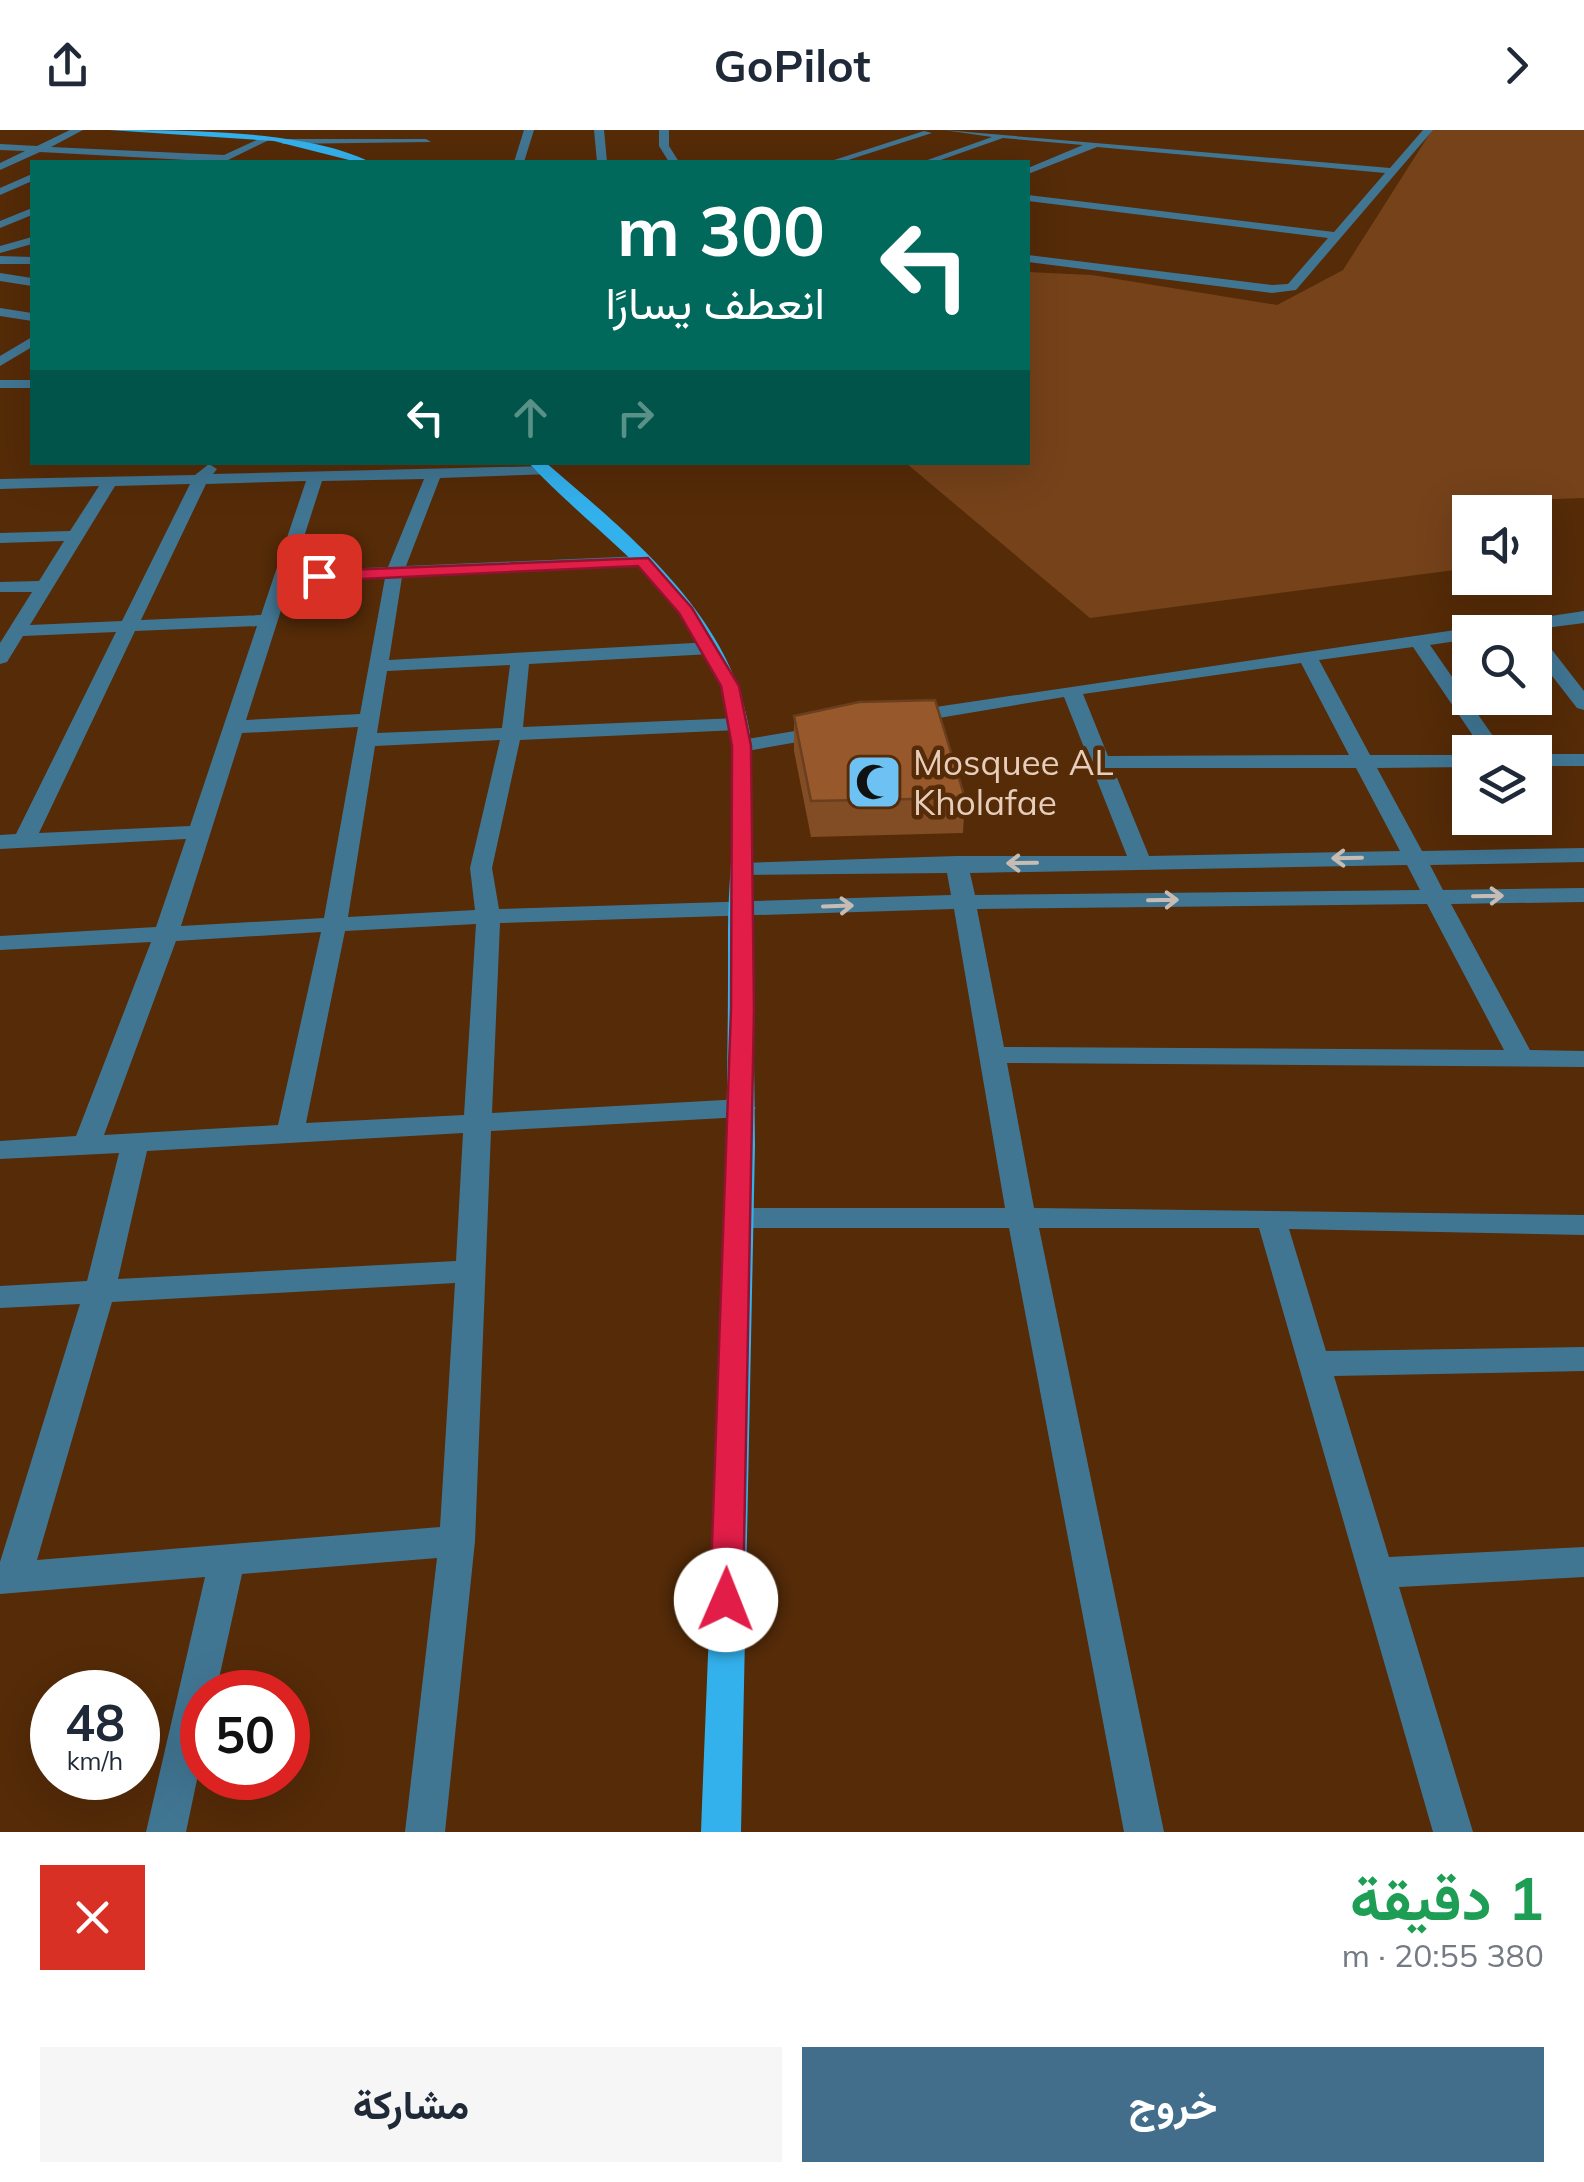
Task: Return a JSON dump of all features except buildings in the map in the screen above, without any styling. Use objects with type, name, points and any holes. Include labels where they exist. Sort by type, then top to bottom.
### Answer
[{"type":"main road","points":[[114,130],[285,142],[328,149],[360,160]]},
{"type":"main road","points":[[540,467],[642,562],[712,648],[730,686],[740,735],[742,1108],[721,1832]]},
{"type":"street","points":[[0,168],[78,130]]},
{"type":"street","points":[[285,142],[423,147],[435,130]]},
{"type":"street","points":[[520,160],[529,130]]},
{"type":"street","points":[[599,130],[602,160]]},
{"type":"street","points":[[664,130],[664,146],[673,160]]},
{"type":"street","points":[[906,130],[927,133]]},
{"type":"street","points":[[839,160],[940,130]]},
{"type":"street","points":[[949,130],[1392,170]]},
{"type":"street","points":[[1030,169],[1102,142],[1118,130]]},
{"type":"street","points":[[1030,258],[1286,289],[1300,280],[1340,236],[1428,130]]},
{"type":"street","points":[[933,160],[1008,134]]},
{"type":"street","points":[[225,160],[264,140]]},
{"type":"street","points":[[0,147],[209,160]]},
{"type":"street","points":[[311,156],[328,149]]},
{"type":"street","points":[[0,168],[30,174]]},
{"type":"street","points":[[0,192],[30,175]]},
{"type":"street","points":[[1030,198],[1340,236]]},
{"type":"street","points":[[16,220],[30,212]]},
{"type":"street","points":[[0,222],[30,222]]},
{"type":"street","points":[[1,258],[30,241]]},
{"type":"street","points":[[1,258],[30,261]]},
{"type":"street","points":[[0,277],[30,282]]},
{"type":"street","points":[[0,312],[30,317]]},
{"type":"street","points":[[0,362],[30,342]]},
{"type":"street","points":[[16,352],[30,352]]},
{"type":"street","points":[[0,384],[30,384]]},
{"type":"street","points":[[78,482],[97,465]]},
{"type":"street","points":[[12,841],[130,626],[201,477],[213,465]]},
{"type":"street","points":[[0,484],[540,467]]},
{"type":"street","points":[[290,1133],[334,928],[394,575],[435,472]]},
{"type":"street","points":[[86,1146],[166,934],[316,474]]},
{"type":"street","points":[[0,658],[110,480]]},
{"type":"street","points":[[0,538],[77,536]]},
{"type":"street","points":[[281,576],[394,575],[642,562]]},
{"type":"street","points":[[0,588],[44,586]]},
{"type":"street","points":[[1552,623],[1584,617]]},
{"type":"street","points":[[16,630],[268,620]]},
{"type":"street","points":[[896,720],[1072,690],[1452,635]]},
{"type":"street","points":[[1417,639],[1482,735]]},
{"type":"street","points":[[380,666],[712,648]]},
{"type":"street","points":[[1307,656],[1522,1060]]},
{"type":"street","points":[[425,1832],[456,1541],[473,1271],[488,916],[481,868],[512,731],[520,660]]},
{"type":"street","points":[[1552,663],[1584,704]]},
{"type":"street","points":[[1072,690],[1140,861]]},
{"type":"street","points":[[233,728],[740,735],[838,730]]},
{"type":"street","points":[[1552,760],[1584,760]]},
{"type":"street","points":[[1102,762],[1452,761]]},
{"type":"street","points":[[12,841],[200,832]]},
{"type":"street","points":[[742,870],[957,863],[1584,855]]},
{"type":"street","points":[[957,863],[1022,1219],[1144,1832]]},
{"type":"street","points":[[0,942],[334,928],[488,916],[966,902],[1584,895]]},
{"type":"street","points":[[993,1056],[1584,1059]]},
{"type":"street","points":[[0,1150],[742,1108]]},
{"type":"street","points":[[135,1143],[100,1290],[7,1578],[456,1541]]},
{"type":"street","points":[[740,1218],[1271,1218],[1584,1225]]},
{"type":"street","points":[[1271,1218],[1312,1364],[1380,1573],[1453,1832]]},
{"type":"street","points":[[0,1297],[473,1271]]},
{"type":"street","points":[[1312,1364],[1584,1359]]},
{"type":"street","points":[[166,1832],[227,1558]]},
{"type":"street","points":[[1380,1573],[1584,1562]]},
{"type":"shaded area","points":[[1432,130],[1584,130],[1584,498],[1452,495],[1452,570],[1090,618],[908,465],[1030,465],[1030,272],[1092,275],[1277,305],[1343,270]]},
{"type":"place","name":"Mosquee AL Kholafae","points":[[874,782]]},
{"type":"route","points":[[319,576],[642,562],[686,611],[712,648],[730,686],[741,746],[742,1009],[740,1218],[726,1600]]}]
